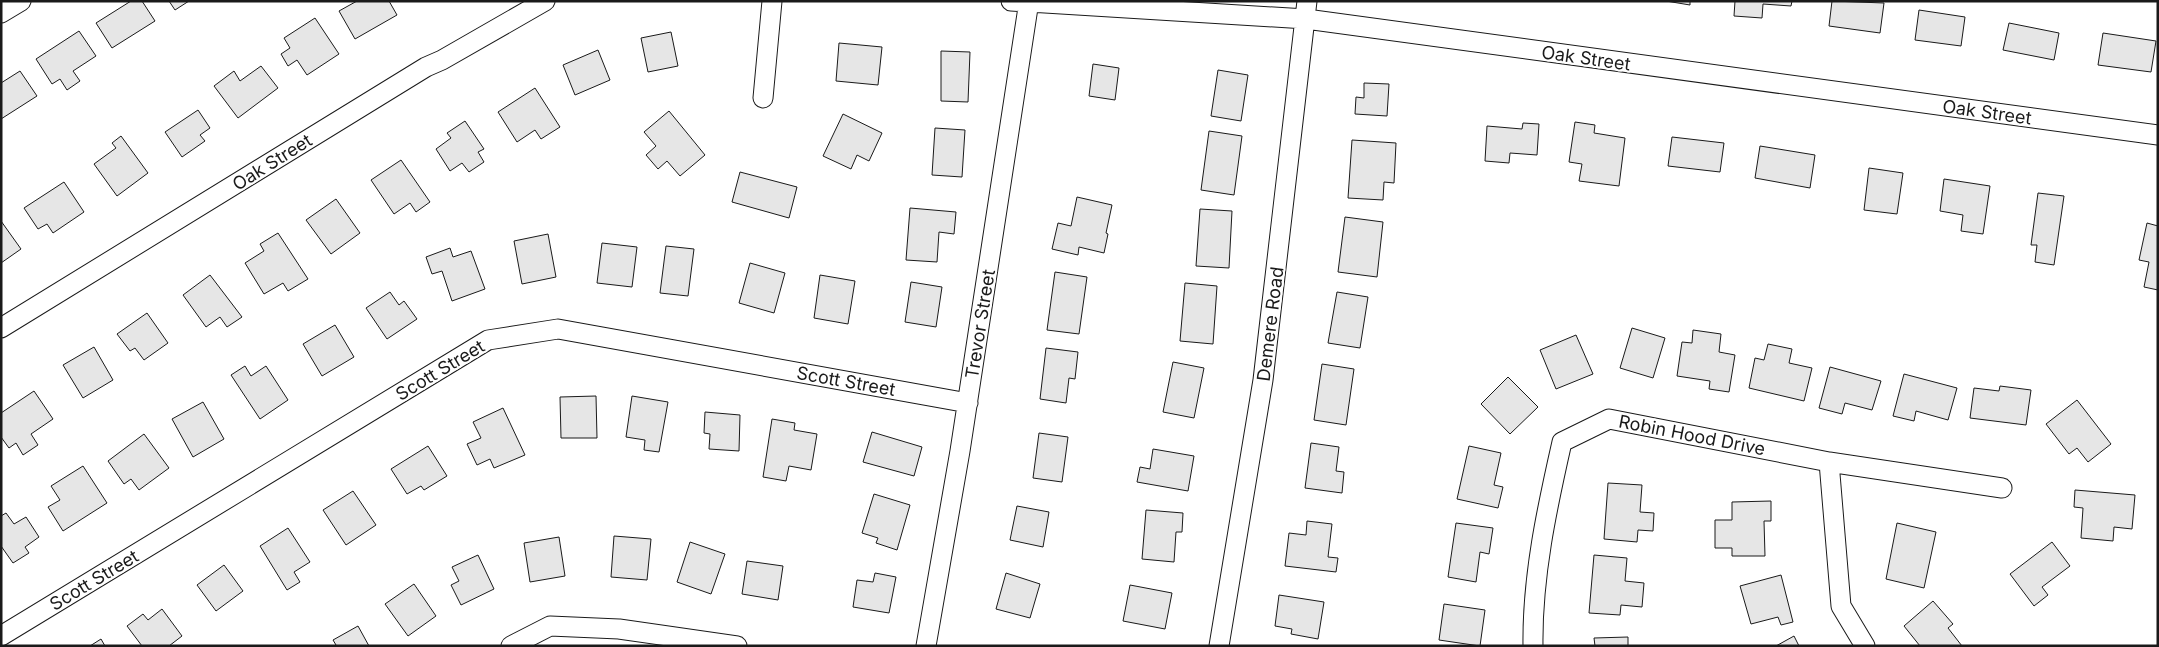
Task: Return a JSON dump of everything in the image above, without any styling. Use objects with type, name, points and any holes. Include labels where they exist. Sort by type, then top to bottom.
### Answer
[{"type":"street","points":[[1,14],[21,1]]},
{"type":"street","name":"Oak Street","points":[[1,328],[426,67],[442,60],[545,1]]},
{"type":"street","points":[[763,98],[772,1]]},
{"type":"street","name":"Oak Street","points":[[1023,2],[1306,10],[2158,135]]},
{"type":"street","name":"Trevor Street","points":[[926,646],[968,403],[1023,2]]},
{"type":"street","name":"Demere Road","points":[[1219,646],[1263,380],[1306,10]]},
{"type":"street","name":"Scott Street","points":[[1,637],[488,340],[558,329],[968,403]]},
{"type":"street","name":"Robin Hood Drive","points":[[1533,646],[1533,623],[1546,514],[1562,442],[1609,419],[1829,462],[2002,488]]},
{"type":"street","points":[[1829,462],[1841,606],[1865,646]]},
{"type":"street","points":[[511,646],[550,626],[619,629],[736,646]]},
{"type":"street","points":[[1,637],[6,646]]},
{"type":"building","points":[[131,1],[142,1],[155,21],[112,48],[96,23]]},
{"type":"building","points":[[169,1],[189,1],[175,10]]},
{"type":"building","points":[[357,1],[389,1],[397,15],[355,39],[339,11]]},
{"type":"building","points":[[1666,1],[1690,1],[1690,5]]},
{"type":"building","points":[[1735,1],[1792,1],[1791,6],[1763,4],[1762,18],[1734,16]]},
{"type":"building","points":[[1832,1],[1884,3],[1880,33],[1829,26]]},
{"type":"building","points":[[1919,10],[1965,17],[1961,46],[1915,40]]},
{"type":"building","points":[[315,18],[339,54],[307,75],[297,60],[288,66],[281,54],[290,48],[284,38]]},
{"type":"building","points":[[2009,23],[2059,33],[2054,60],[2003,50]]},
{"type":"building","points":[[79,31],[96,56],[73,71],[80,81],[67,90],[60,79],[52,84],[36,59]]},
{"type":"building","points":[[671,32],[678,66],[648,72],[641,38]]},
{"type":"building","points":[[2103,33],[2156,41],[2151,72],[2098,65]]},
{"type":"building","points":[[839,43],[882,47],[878,85],[836,81]]},
{"type":"building","points":[[598,50],[610,80],[575,95],[563,65]]},
{"type":"building","points":[[941,51],[970,52],[968,102],[941,101]]},
{"type":"building","points":[[1093,64],[1119,68],[1115,100],[1089,96]]},
{"type":"building","points":[[261,66],[278,88],[238,118],[214,86],[234,71],[240,81]]},
{"type":"building","points":[[1218,70],[1248,75],[1241,121],[1211,116]]},
{"type":"building","points":[[20,71],[37,96],[1,119],[1,83]]},
{"type":"building","points":[[1364,83],[1389,84],[1387,116],[1355,114],[1356,97],[1364,98]]},
{"type":"building","points":[[535,88],[560,127],[541,139],[535,130],[517,142],[498,112]]},
{"type":"building","points":[[198,110],[210,128],[200,135],[205,141],[182,157],[165,132]]},
{"type":"building","points":[[669,111],[705,155],[680,176],[667,161],[658,169],[646,155],[656,146],[644,132]]},
{"type":"building","points":[[843,114],[882,133],[869,161],[857,155],[851,169],[823,156]]},
{"type":"building","points":[[465,121],[484,149],[478,152],[484,162],[469,172],[462,163],[450,171],[436,149],[451,138],[447,133]]},
{"type":"building","points":[[1575,122],[1595,125],[1594,133],[1625,138],[1619,186],[1579,181],[1582,164],[1569,162]]},
{"type":"building","points":[[1523,123],[1539,124],[1537,155],[1510,153],[1509,163],[1485,161],[1487,126],[1522,129]]},
{"type":"building","points":[[935,128],[965,130],[962,177],[932,175]]},
{"type":"building","points":[[1209,131],[1242,136],[1234,195],[1201,190]]},
{"type":"building","points":[[121,136],[148,173],[117,196],[94,164],[116,148],[112,143]]},
{"type":"building","points":[[1672,137],[1724,143],[1720,172],[1668,166]]},
{"type":"building","points":[[1352,140],[1396,143],[1394,183],[1384,182],[1383,200],[1348,198]]},
{"type":"building","points":[[1760,146],[1815,155],[1810,188],[1755,178]]},
{"type":"building","points":[[401,160],[430,202],[416,212],[410,203],[394,214],[371,180]]},
{"type":"building","points":[[1869,168],[1903,173],[1897,214],[1864,210]]},
{"type":"building","points":[[740,172],[797,187],[789,218],[732,202]]},
{"type":"building","points":[[1944,179],[1990,186],[1983,234],[1961,231],[1963,215],[1940,211]]},
{"type":"building","points":[[64,182],[84,212],[53,233],[47,224],[38,229],[24,208]]},
{"type":"building","points":[[2038,193],[2064,196],[2054,265],[2035,262],[2037,245],[2031,245]]},
{"type":"building","points":[[1077,197],[1112,205],[1104,253],[1079,247],[1078,255],[1052,249],[1058,223],[1071,226]]},
{"type":"building","points":[[336,199],[360,233],[331,254],[306,220]]},
{"type":"building","points":[[910,208],[956,212],[954,234],[939,232],[937,262],[906,260]]},
{"type":"building","points":[[1200,209],[1232,211],[1229,268],[1196,266]]},
{"type":"building","points":[[1345,217],[1383,222],[1377,277],[1338,272]]},
{"type":"building","points":[[1,221],[21,249],[1,263]]},
{"type":"building","points":[[2147,223],[2158,226],[2158,290],[2144,287],[2149,262],[2139,260]]},
{"type":"building","points":[[278,233],[308,279],[288,291],[283,283],[264,294],[245,263],[264,251],[260,244]]},
{"type":"building","points":[[548,234],[556,277],[522,284],[514,241]]},
{"type":"building","points":[[602,243],[637,247],[632,287],[597,283]]},
{"type":"building","points":[[666,246],[694,249],[688,296],[660,293]]},
{"type":"building","points":[[450,248],[453,257],[471,251],[485,289],[452,301],[442,271],[432,274],[426,257]]},
{"type":"building","points":[[750,263],[785,273],[774,313],[739,303]]},
{"type":"building","points":[[1055,272],[1087,277],[1079,334],[1047,330]]},
{"type":"building","points":[[210,275],[242,317],[227,327],[220,317],[206,327],[183,295]]},
{"type":"building","points":[[820,275],[855,281],[848,324],[814,318]]},
{"type":"building","points":[[911,282],[942,287],[936,327],[905,322]]},
{"type":"building","points":[[1185,283],[1217,286],[1213,344],[1180,341]]},
{"type":"building","points":[[390,292],[399,305],[404,301],[417,319],[387,339],[366,308]]},
{"type":"building","points":[[1337,292],[1368,297],[1360,348],[1328,343]]},
{"type":"building","points":[[147,313],[168,343],[144,360],[135,348],[130,351],[117,334]]},
{"type":"building","points":[[335,325],[354,357],[322,376],[303,344]]},
{"type":"building","points":[[1632,328],[1665,338],[1653,378],[1620,368]]},
{"type":"building","points":[[1693,330],[1721,334],[1719,352],[1735,355],[1729,392],[1709,389],[1710,381],[1677,376],[1682,342],[1692,343]]},
{"type":"building","points":[[1576,335],[1593,374],[1556,389],[1540,350]]},
{"type":"building","points":[[1768,344],[1792,349],[1789,363],[1812,368],[1804,401],[1749,388],[1755,358],[1764,360]]},
{"type":"building","points":[[94,347],[113,380],[83,398],[63,365]]},
{"type":"building","points":[[1046,348],[1078,352],[1075,379],[1069,378],[1066,403],[1040,399]]},
{"type":"building","points":[[1173,362],[1204,368],[1194,418],[1163,412]]},
{"type":"building","points":[[1322,364],[1354,369],[1346,425],[1314,420]]},
{"type":"building","points":[[245,366],[251,376],[266,366],[288,400],[260,419],[231,375]]},
{"type":"building","points":[[1830,367],[1881,381],[1872,410],[1845,403],[1842,414],[1819,408]]},
{"type":"building","points":[[1904,374],[1957,388],[1948,420],[1916,411],[1914,421],[1893,416]]},
{"type":"building","points":[[1508,377],[1538,407],[1510,434],[1481,404]]},
{"type":"building","points":[[2000,386],[2031,390],[2026,425],[1970,418],[1974,388],[1999,391]]},
{"type":"building","points":[[34,391],[53,419],[31,434],[38,445],[23,455],[16,443],[9,448],[1,437],[1,413]]},
{"type":"building","points":[[596,396],[597,438],[561,438],[560,397]]},
{"type":"building","points":[[632,396],[668,402],[659,452],[644,450],[645,440],[626,437]]},
{"type":"building","points":[[2077,400],[2111,444],[2088,462],[2077,448],[2069,454],[2046,424]]},
{"type":"building","points":[[203,402],[224,439],[193,457],[172,419]]},
{"type":"building","points":[[503,408],[525,455],[494,468],[490,459],[477,465],[467,444],[481,438],[473,422]]},
{"type":"building","points":[[705,412],[740,415],[739,451],[709,449],[710,434],[704,433]]},
{"type":"building","points":[[772,419],[795,423],[794,430],[817,434],[811,470],[789,466],[786,481],[763,477]]},
{"type":"building","points":[[872,432],[922,447],[914,476],[863,462]]},
{"type":"building","points":[[1039,433],[1068,437],[1062,482],[1033,478]]},
{"type":"building","points":[[144,434],[169,468],[139,490],[131,479],[124,484],[108,461]]},
{"type":"building","points":[[1311,443],[1339,447],[1336,471],[1344,472],[1342,493],[1305,488]]},
{"type":"building","points":[[428,446],[447,476],[424,490],[421,486],[407,494],[391,469]]},
{"type":"building","points":[[1469,446],[1501,453],[1494,485],[1503,487],[1498,508],[1457,499]]},
{"type":"building","points":[[1153,449],[1194,456],[1188,491],[1137,482],[1140,467],[1150,469]]},
{"type":"building","points":[[83,466],[107,503],[63,531],[48,507],[60,500],[51,486]]},
{"type":"building","points":[[1608,483],[1642,485],[1640,512],[1654,513],[1653,531],[1638,530],[1637,542],[1604,539]]},
{"type":"building","points":[[2075,490],[2135,495],[2132,529],[2114,527],[2113,541],[2081,538],[2083,508],[2074,507]]},
{"type":"building","points":[[353,491],[376,525],[346,545],[323,510]]},
{"type":"building","points":[[874,494],[910,505],[897,550],[876,543],[878,538],[862,533]]},
{"type":"building","points":[[1771,501],[1771,521],[1764,521],[1765,556],[1732,556],[1732,548],[1715,548],[1715,520],[1732,520],[1732,502]]},
{"type":"building","points":[[1017,506],[1049,512],[1043,547],[1010,540]]},
{"type":"building","points":[[1146,510],[1183,513],[1182,532],[1176,532],[1174,562],[1142,559]]},
{"type":"building","points":[[6,513],[14,524],[26,517],[39,537],[25,547],[29,553],[13,563],[1,546],[1,516]]},
{"type":"building","points":[[1307,521],[1332,524],[1328,557],[1338,558],[1336,572],[1285,566],[1289,533],[1306,535]]},
{"type":"building","points":[[1456,523],[1493,528],[1489,554],[1480,552],[1476,582],[1448,577]]},
{"type":"building","points":[[1897,523],[1936,532],[1924,588],[1886,579]]},
{"type":"building","points":[[288,528],[310,562],[294,572],[300,582],[287,590],[260,546]]},
{"type":"building","points":[[614,536],[651,539],[647,580],[611,577]]},
{"type":"building","points":[[559,537],[565,576],[530,582],[524,543]]},
{"type":"building","points":[[690,542],[725,554],[711,594],[677,582]]},
{"type":"building","points":[[2052,542],[2070,566],[2042,587],[2048,595],[2034,606],[2010,574]]},
{"type":"building","points":[[478,555],[494,589],[461,605],[451,585],[459,581],[452,567]]},
{"type":"building","points":[[1594,555],[1627,558],[1625,581],[1644,583],[1642,607],[1621,605],[1620,615],[1589,613]]},
{"type":"building","points":[[747,561],[783,566],[778,600],[742,594]]},
{"type":"building","points":[[224,565],[243,591],[216,611],[197,585]]},
{"type":"building","points":[[875,573],[896,577],[889,613],[853,607],[857,580],[873,582]]},
{"type":"building","points":[[1006,573],[1040,584],[1030,618],[996,609]]},
{"type":"building","points":[[1781,575],[1793,622],[1781,625],[1778,617],[1751,624],[1740,586]]},
{"type":"building","points":[[414,584],[436,616],[408,636],[385,604]]},
{"type":"building","points":[[1130,585],[1172,593],[1165,629],[1123,621]]},
{"type":"building","points":[[1279,595],[1324,602],[1318,639],[1291,634],[1292,629],[1275,626]]},
{"type":"building","points":[[1933,601],[1953,624],[1948,628],[1962,646],[1920,646],[1904,626]]},
{"type":"building","points":[[1444,604],[1485,610],[1480,646],[1439,640]]},
{"type":"building","points":[[162,609],[182,636],[169,646],[142,646],[127,626],[143,614],[148,620]]},
{"type":"building","points":[[358,626],[369,646],[334,646],[336,645],[333,640]]},
{"type":"building","points":[[1794,636],[1799,646],[1776,646]]},
{"type":"building","points":[[1628,637],[1628,646],[1595,646],[1594,638]]},
{"type":"building","points":[[101,639],[105,646],[90,646]]}]
